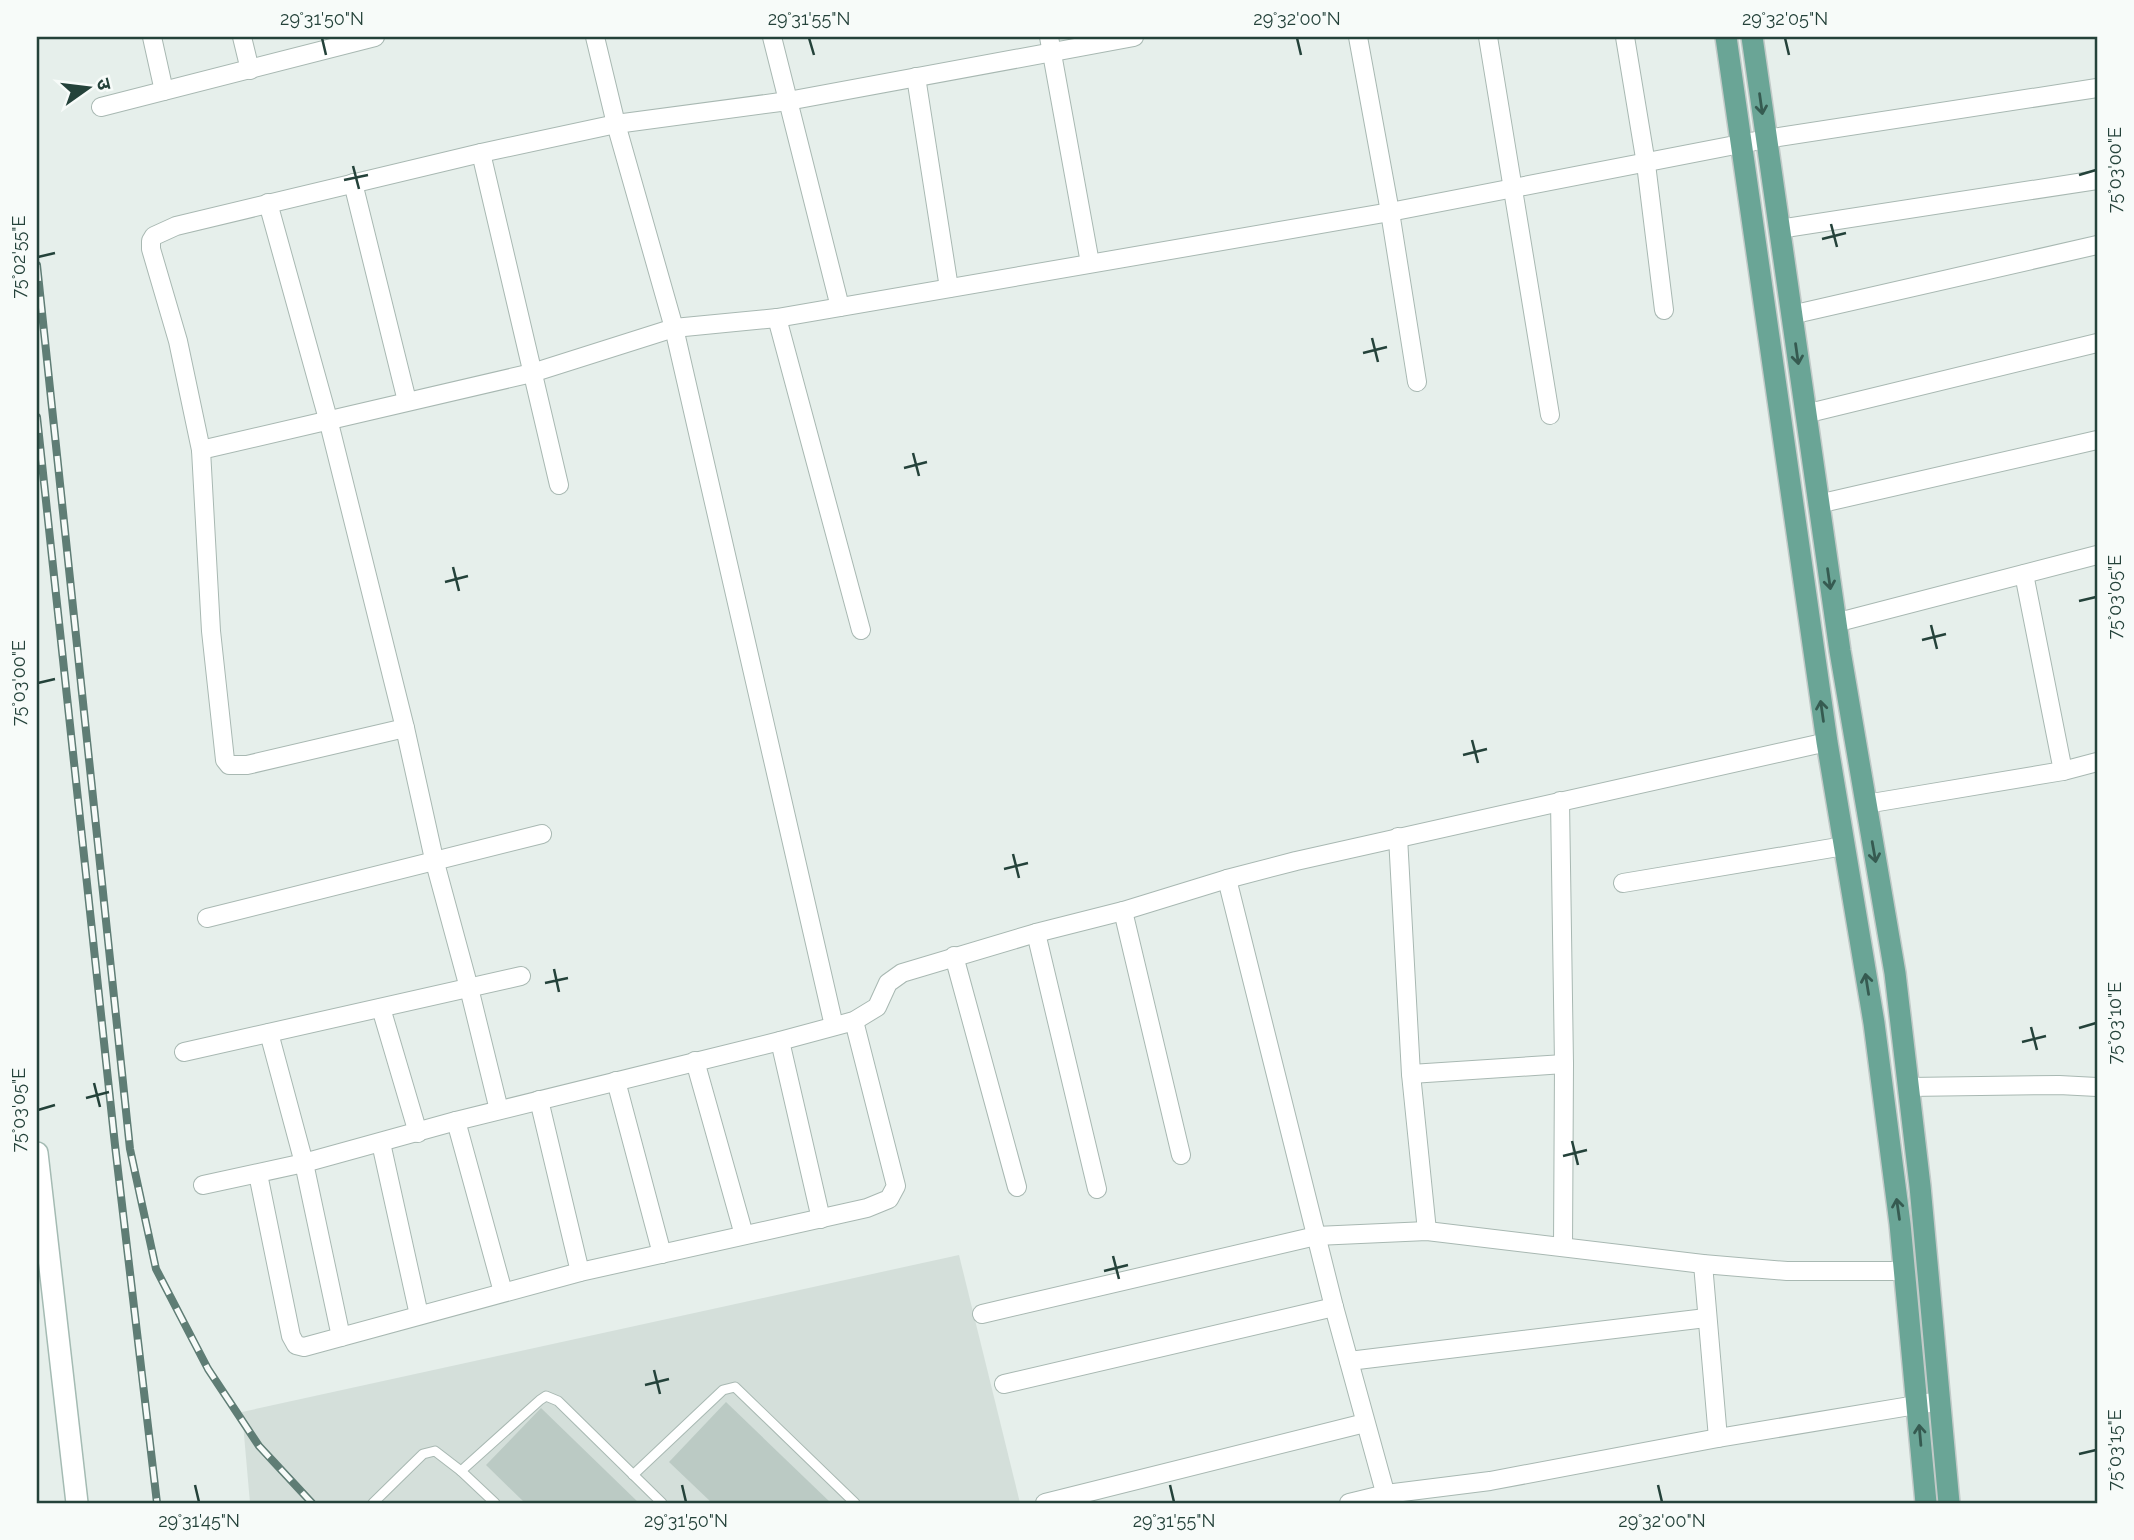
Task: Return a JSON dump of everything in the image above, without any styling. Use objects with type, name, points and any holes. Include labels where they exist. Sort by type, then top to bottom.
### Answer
[{"type":"main road","points":[[1726,37],[1827,741],[1874,1023],[1900,1224],[1926,1503]]},
{"type":"main road","points":[[1752,37],[1835,623],[1895,973],[1920,1186],[1949,1503]]},
{"type":"street","points":[[152,37],[164,91]]},
{"type":"street","points":[[242,37],[250,69]]},
{"type":"street","points":[[100,107],[354,39],[375,37]]},
{"type":"street","points":[[595,37],[616,124],[674,328],[834,1026]]},
{"type":"street","points":[[772,37],[840,307]]},
{"type":"street","points":[[405,728],[247,765],[234,766],[227,763],[211,631],[201,450],[178,341],[151,249],[151,241],[160,232],[268,203],[616,124],[788,101],[916,77],[1051,44],[1135,37]]},
{"type":"street","points":[[1357,37],[1390,212],[1417,382]]},
{"type":"street","points":[[1488,37],[1550,415]]},
{"type":"street","points":[[1625,37],[1646,164],[1664,310]]},
{"type":"street","points":[[1051,44],[1090,263]]},
{"type":"street","points":[[916,77],[949,288]]},
{"type":"street","points":[[201,450],[532,373],[674,328],[777,318],[1513,190],[1766,139],[2097,88]]},
{"type":"street","points":[[481,153],[559,485]]},
{"type":"street","points":[[1779,229],[2097,180]]},
{"type":"street","points":[[353,183],[407,401]]},
{"type":"street","points":[[268,203],[328,419],[405,728],[434,859],[499,1110]]},
{"type":"street","points":[[1791,315],[2097,245]]},
{"type":"street","points":[[777,318],[861,630]]},
{"type":"street","points":[[1805,414],[2097,343]]},
{"type":"street","points":[[1818,504],[2097,440]]},
{"type":"street","points":[[1835,623],[2097,555]]},
{"type":"street","points":[[2024,574],[2063,771]]},
{"type":"street","points":[[203,1185],[304,1163],[456,1121],[854,1021],[877,1007],[888,983],[895,976],[954,956],[1123,911],[1227,879],[1398,837],[1827,741]]},
{"type":"street","points":[[1866,804],[2063,771],[2097,762]]},
{"type":"street","points":[[1560,801],[1564,1064],[1563,1247]]},
{"type":"street","points":[[208,918],[541,834]]},
{"type":"street","points":[[1398,837],[1411,1074],[1427,1231]]},
{"type":"street","points":[[1622,883],[1844,846]]},
{"type":"street","points":[[1227,879],[1334,1307],[1387,1499]]},
{"type":"street","points":[[1123,911],[1181,1155]]},
{"type":"street","points":[[1036,933],[1097,1189]]},
{"type":"street","points":[[954,956],[1017,1187]]},
{"type":"street","points":[[184,1052],[521,976]]},
{"type":"street","points":[[380,1007],[418,1133]]},
{"type":"street","points":[[258,1174],[293,1342],[304,1347],[580,1272],[879,1205],[889,1199],[896,1189],[854,1021]]},
{"type":"street","points":[[268,1033],[304,1163],[341,1337]]},
{"type":"street","points":[[780,1041],[821,1219]]},
{"type":"street","points":[[695,1061],[744,1235]]},
{"type":"street","points":[[1411,1074],[1564,1064]]},
{"type":"street","points":[[616,1081],[662,1254]]},
{"type":"street","points":[[1908,1087],[2097,1087]]},
{"type":"street","points":[[539,1100],[580,1272]]},
{"type":"street","points":[[456,1121],[503,1292]]},
{"type":"street","points":[[381,1143],[419,1315]]},
{"type":"street","points":[[37,1153],[41,1230],[77,1503]]},
{"type":"street","points":[[982,1314],[1316,1236],[1427,1231],[1703,1264],[1787,1271],[1905,1271]]},
{"type":"street","points":[[1703,1264],[1717,1438]]},
{"type":"street","points":[[1004,1384],[1334,1307]]},
{"type":"street","points":[[1349,1361],[1706,1318]]},
{"type":"street","points":[[1349,1503],[1387,1499],[1717,1438],[1940,1401]]},
{"type":"street","points":[[1045,1503],[1365,1423]]},
{"type":"lane","points":[[633,1475],[723,1390],[735,1387],[855,1503]]},
{"type":"lane","points":[[461,1471],[546,1396],[558,1401],[662,1503]]},
{"type":"lane","points":[[373,1503],[427,1452],[435,1451],[495,1503]]},
{"type":"shaded area","points":[[959,1255],[1020,1503],[250,1503],[242,1412]]},
{"type":"building","points":[[726,1402],[831,1503],[712,1503],[669,1462]]},
{"type":"building","points":[[541,1408],[639,1503],[525,1503],[486,1465]]},
{"type":"railway","points":[[37,265],[130,1149],[156,1269],[208,1369],[259,1446],[312,1503]]},
{"type":"railway","points":[[37,417],[115,1145],[157,1503]]}]
